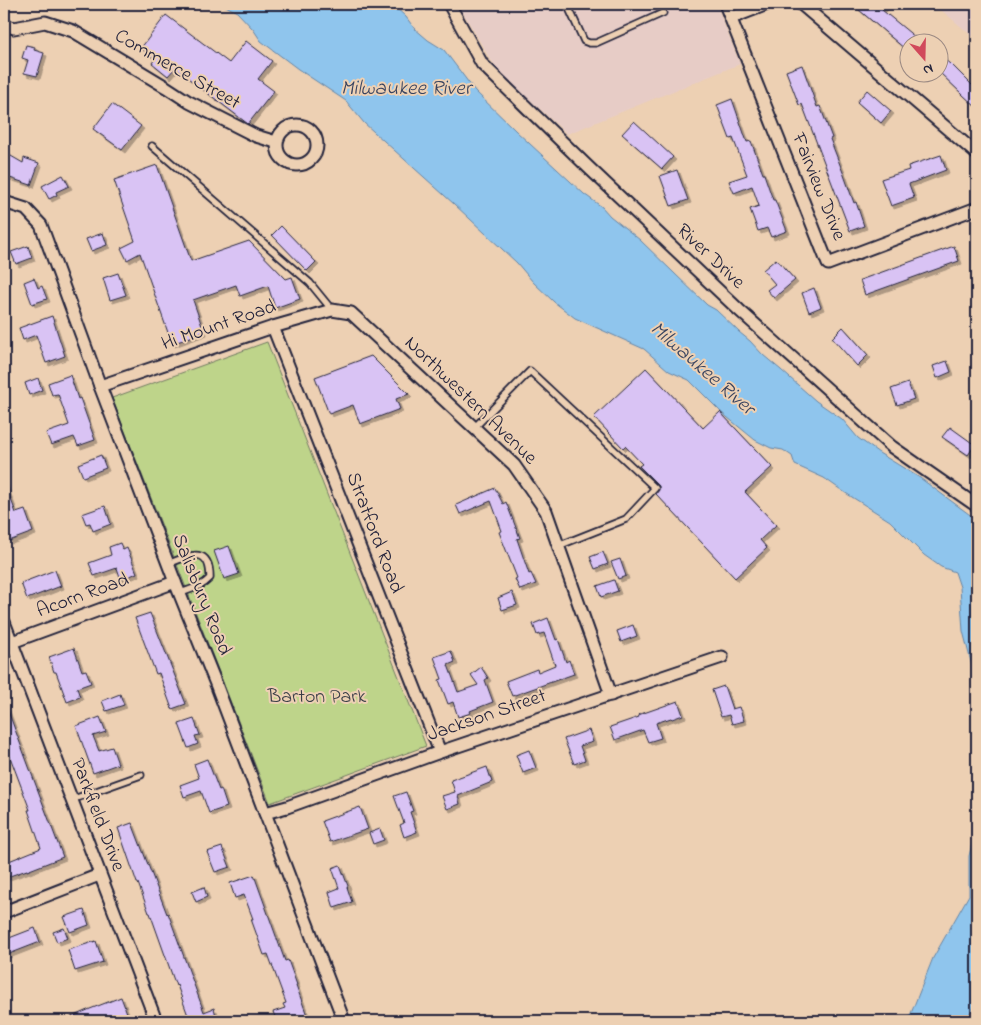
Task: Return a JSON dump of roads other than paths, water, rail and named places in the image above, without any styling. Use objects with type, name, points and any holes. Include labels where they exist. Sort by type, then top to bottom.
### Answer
[{"type":"street","name":"River Drive","points":[[449,4],[482,64],[588,167],[739,310],[885,441],[977,506]]},
{"type":"street","name":"Fairview Drive","points":[[725,4],[828,264],[977,208]]},
{"type":"street","points":[[731,18],[767,4]]},
{"type":"street","points":[[801,4],[977,154]]},
{"type":"street","name":"Commerce Street","points":[[4,24],[14,28],[45,22],[73,31],[166,86],[189,102],[256,136],[276,142]]},
{"type":"street","name":"Salisbury Road","points":[[4,202],[26,209],[41,225],[100,386],[344,1021]]},
{"type":"street","name":"Hi Mount Road","points":[[100,386],[273,327],[332,310],[351,313]]},
{"type":"street","name":"Northwestern Avenue","points":[[351,313],[514,465],[546,511],[611,695]]},
{"type":"street","name":"Stratford Road","points":[[273,327],[440,752]]},
{"type":"street","name":"Acorn Road","points":[[7,643],[178,588]]},
{"type":"street","name":"Parkfield Drive","points":[[4,622],[7,643],[71,800],[156,1021]]},
{"type":"street","name":"Jackson Street","points":[[265,813],[722,657]]},
{"type":"street","points":[[4,912],[99,875]]},
{"type":"lane","points":[[567,4],[584,41],[589,43],[596,43],[662,13]]},
{"type":"lane","points":[[152,146],[310,283],[332,310]]},
{"type":"lane","points":[[474,428],[530,371],[656,488],[626,518],[558,546]]},
{"type":"lane","points":[[168,564],[188,556],[196,555],[206,559],[210,578],[206,583],[198,587],[178,588]]},
{"type":"lane","points":[[71,800],[141,775]]},
{"type":"water","name":"Milwaukee River","points":[[222,4],[392,4],[406,17],[414,28],[444,50],[475,91],[516,131],[584,194],[640,240],[707,305],[716,310],[763,355],[816,401],[842,419],[858,438],[920,478],[977,520],[977,695],[963,631],[960,587],[955,572],[941,567],[924,555],[890,521],[824,478],[795,465],[792,456],[783,450],[771,448],[755,440],[722,413],[689,380],[669,371],[644,349],[575,318],[554,302],[517,263],[364,123],[346,101],[298,69],[261,41],[237,12]]},
{"type":"water","points":[[977,823],[977,1002],[965,1021],[908,1021],[933,958],[969,895],[969,856]]},
{"type":"park label","name":"Barton Park","points":[[317,697]]}]
